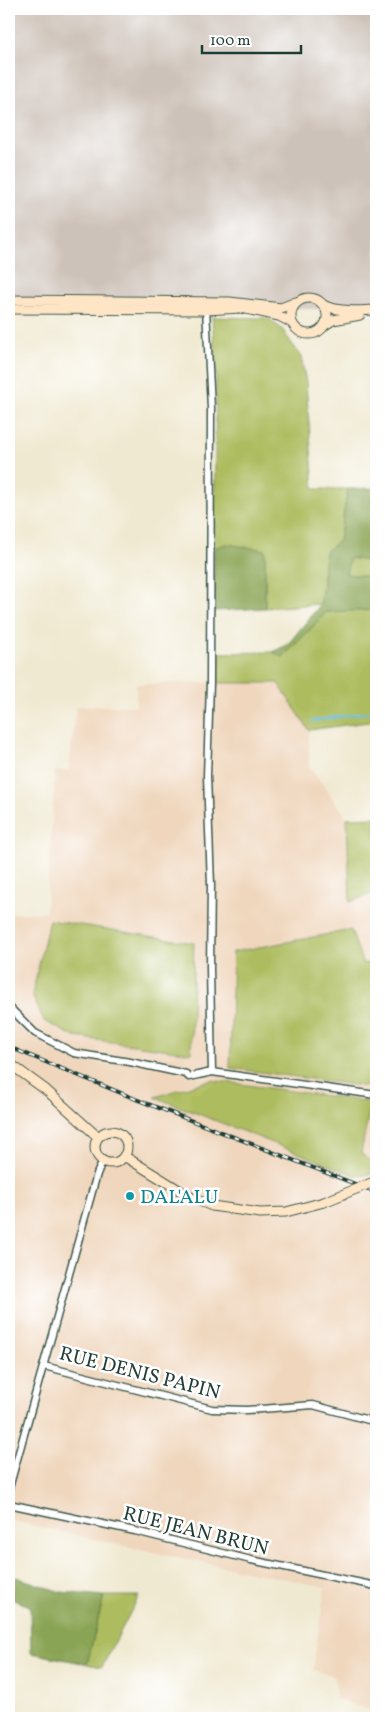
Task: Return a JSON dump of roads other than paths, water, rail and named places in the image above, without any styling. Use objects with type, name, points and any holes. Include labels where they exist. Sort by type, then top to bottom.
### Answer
[{"type":"main road","points":[[9,300],[206,306],[241,308],[279,316],[292,323],[299,332],[306,334],[319,331],[327,318],[323,305],[318,300],[311,298],[304,298],[281,308],[230,302],[206,306],[9,309]]},
{"type":"main road","points":[[292,323],[290,313],[296,302]]},
{"type":"main road","points":[[323,305],[332,309],[376,311]]},
{"type":"main road","points":[[324,325],[333,320],[376,311]]},
{"type":"main road","points":[[9,1063],[46,1090],[98,1137]]},
{"type":"main road","points":[[110,1130],[120,1133],[127,1146],[124,1156],[112,1163],[103,1160],[96,1152],[98,1137],[110,1130]]},
{"type":"main road","points":[[124,1156],[192,1198],[212,1206],[260,1214],[286,1212],[324,1202],[376,1181]]},
{"type":"street","points":[[206,306],[211,408],[210,683],[207,776],[211,885],[212,1072]]},
{"type":"street","points":[[9,1007],[35,1032],[74,1054],[130,1062],[186,1074],[189,1077],[212,1072],[376,1095]]},
{"type":"street","points":[[9,1488],[103,1160]]},
{"type":"street","name":"RUE DENIS PAPIN","points":[[44,1366],[212,1409],[247,1410],[313,1405],[376,1422]]},
{"type":"street","name":"RUE JEAN BRUN","points":[[9,1504],[136,1531],[251,1560],[376,1586]]},
{"type":"waterway","points":[[312,721],[376,711]]},
{"type":"railway","points":[[9,1047],[138,1100],[376,1192]]},
{"type":"place","name":"DAL'ALU","points":[[130,1196]]}]
